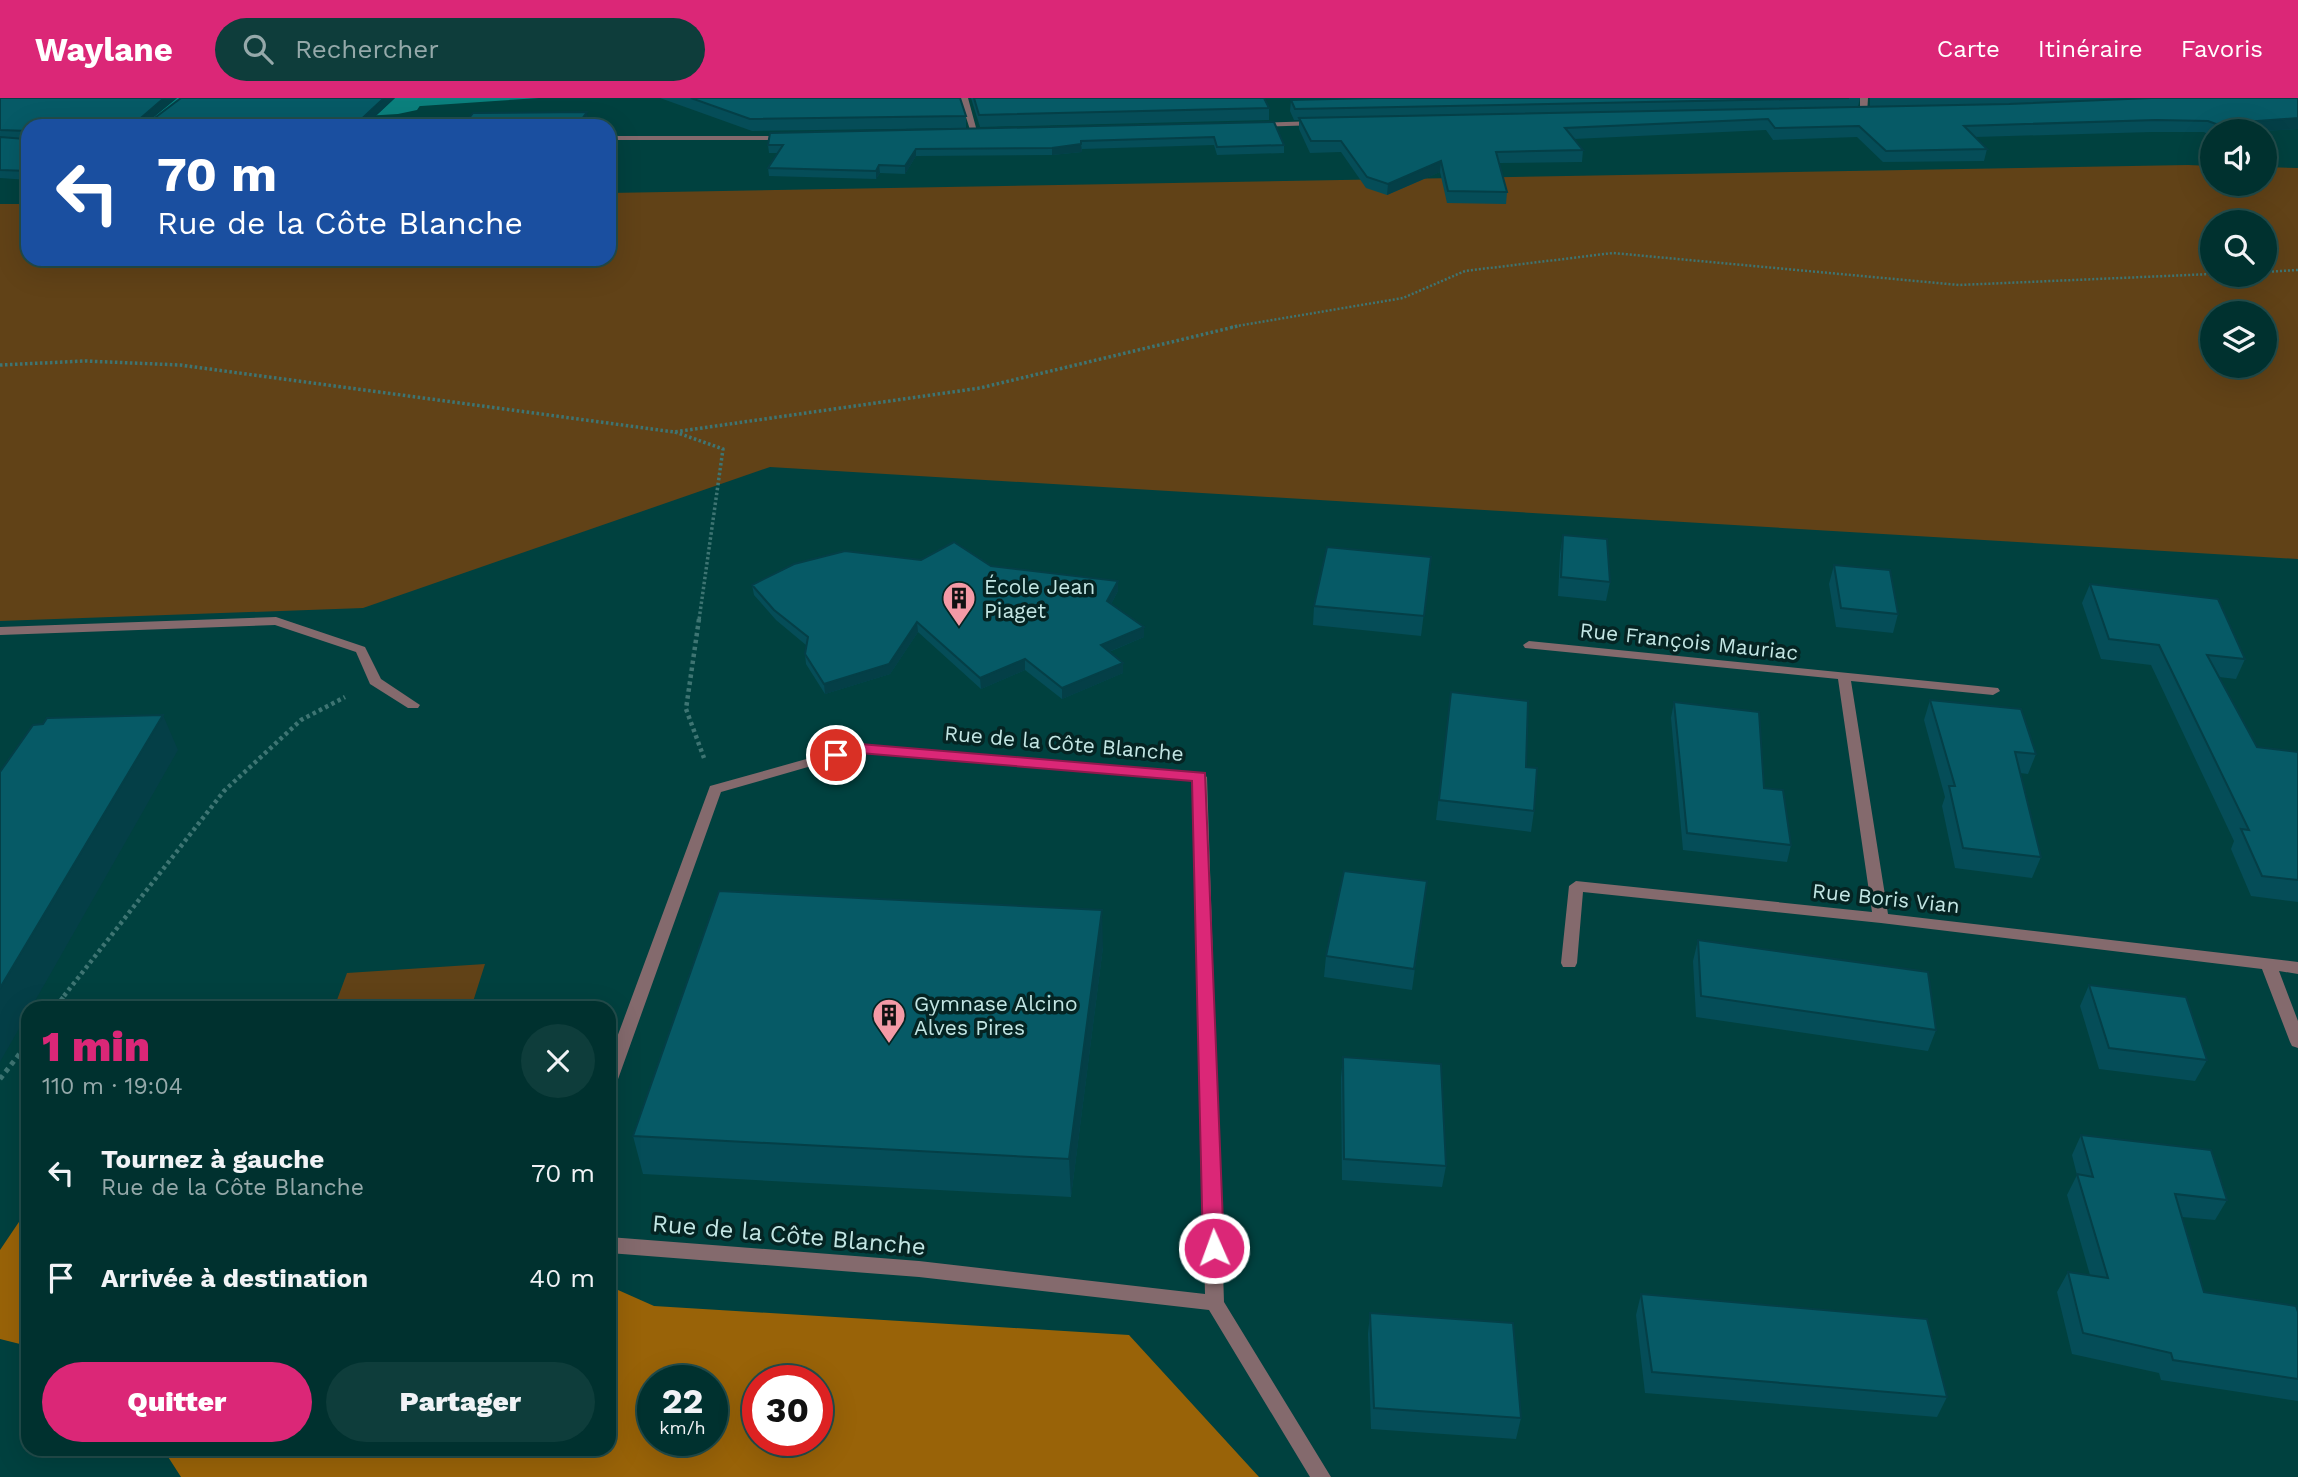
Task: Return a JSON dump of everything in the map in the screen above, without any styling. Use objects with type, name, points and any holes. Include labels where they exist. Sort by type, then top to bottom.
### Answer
[{"type":"street","points":[[964,98],[975,133]]},
{"type":"street","points":[[1864,98],[1864,112]]},
{"type":"street","points":[[1850,113],[1878,112]]},
{"type":"street","points":[[1240,126],[1324,123]]},
{"type":"street","points":[[962,134],[989,133]]},
{"type":"street","points":[[616,138],[798,138]]},
{"type":"street","points":[[0,631],[275,621],[361,650],[375,681],[413,705]]},
{"type":"street","name":"Rue François Mauriac","points":[[1529,645],[1993,691]]},
{"type":"street","points":[[1844,678],[1881,918]]},
{"type":"street","name":"Rue de la Côte Blanche","points":[[715,789],[860,748],[1200,777],[1215,1303],[1321,1477]]},
{"type":"street","points":[[616,1063],[715,789]]},
{"type":"street","name":"Rue Boris Vian","points":[[1569,963],[1576,886],[1881,918],[2298,968]]},
{"type":"street","points":[[2268,964],[2298,1042]]},
{"type":"street","name":"Rue de la Côte Blanche","points":[[616,1246],[919,1269],[1215,1303]]},
{"type":"path","points":[[674,432],[980,388],[1256,321],[1403,298],[1465,271],[1613,253],[1959,285],[2200,275]]},
{"type":"path","points":[[2277,271],[2298,270]]},
{"type":"path","points":[[0,365],[85,361],[180,365],[674,432],[723,449],[686,709],[715,789]]},
{"type":"path","points":[[60,1001],[224,791],[301,720],[375,681]]},
{"type":"path","points":[[0,1079],[21,1052]]},
{"type":"shaded area","points":[[2188,165],[2200,166],[2200,196],[2277,196],[2277,167],[2298,168],[2298,559],[770,467],[363,608],[0,621],[0,204],[21,204],[21,266],[616,266],[616,193]]},
{"type":"shaded area","points":[[485,964],[473,1001],[337,1001],[347,973]]},
{"type":"shaded area","points":[[21,1219],[21,1344],[0,1339],[0,1250]]},
{"type":"shaded area","points":[[616,1289],[654,1306],[1129,1335],[1259,1477],[181,1477],[168,1456],[616,1456]]},
{"type":"water","points":[[282,98],[539,98],[362,110]]},
{"type":"building","points":[[0,98],[164,98],[141,118],[146,119],[21,119],[21,131],[0,130]]},
{"type":"building","points":[[181,98],[384,98],[362,119],[153,119]]},
{"type":"building","points":[[691,98],[960,98],[966,116],[750,119]]},
{"type":"building","points":[[974,98],[1264,98],[1269,108],[979,115]]},
{"type":"building","points":[[1849,98],[1295,109],[1291,100]]},
{"type":"building","points":[[2151,98],[2298,98],[2298,118],[1964,126],[1987,149],[1886,151],[1859,126],[1775,128],[1768,119],[1565,128],[1583,150],[1496,152],[1507,192],[1448,191],[1441,161],[1388,184],[1367,177],[1341,141],[1311,141],[1299,118],[2009,104]]},
{"type":"building","points":[[587,112],[582,119],[468,119],[473,113]]},
{"type":"building","points":[[1274,122],[1284,145],[1217,147],[1214,137],[1081,141],[1081,144],[1052,148],[916,149],[905,166],[879,165],[876,171],[768,168],[783,145],[768,145],[770,133]]},
{"type":"building","points":[[0,137],[21,139],[21,171],[0,170]]},
{"type":"building","points":[[1563,535],[1607,539],[1610,582],[1561,577]]},
{"type":"building","name":"École Jean Piaget","points":[[954,542],[991,566],[1118,581],[1107,601],[1144,627],[1101,645],[1123,663],[1062,688],[1025,659],[980,678],[917,622],[889,664],[824,684],[805,654],[808,637],[774,610],[752,585],[794,564],[845,551],[921,560]]},
{"type":"building","points":[[1327,547],[1431,557],[1424,616],[1314,606]]},
{"type":"building","points":[[1834,565],[1890,570],[1898,614],[1841,608]]},
{"type":"building","points":[[2090,584],[2218,599],[2245,659],[2207,655],[2257,747],[2298,752],[2298,880],[2262,876],[2241,829],[2249,830],[2159,645],[2109,639]]},
{"type":"building","points":[[1451,692],[1528,701],[1526,767],[1537,768],[1534,811],[1439,800]]},
{"type":"building","points":[[1930,700],[2021,709],[2036,754],[2015,752],[2041,857],[1963,848],[1949,786],[1955,786]]},
{"type":"building","points":[[1674,702],[1759,712],[1764,788],[1783,790],[1791,845],[1687,833]]},
{"type":"building","points":[[163,715],[0,988],[0,772],[33,725],[43,724],[47,718]]},
{"type":"building","points":[[1344,871],[1427,881],[1414,969],[1326,956]]},
{"type":"building","name":"Gymnase Alcino Alves Pires","points":[[719,891],[1102,910],[1069,1159],[633,1136]]},
{"type":"building","points":[[1698,940],[1928,972],[1936,1030],[1701,996]]},
{"type":"building","points":[[2089,985],[2186,997],[2207,1060],[2109,1048]]},
{"type":"building","points":[[1343,1057],[1441,1064],[1446,1166],[1344,1159]]},
{"type":"building","points":[[2081,1135],[2211,1150],[2227,1200],[2175,1194],[2204,1292],[2296,1306],[2298,1379],[2173,1360],[2171,1353],[2083,1333],[2068,1272],[2108,1278],[2077,1174],[2093,1177]]},
{"type":"building","points":[[1641,1294],[1927,1319],[1947,1397],[1652,1372]]},
{"type":"building","points":[[1370,1313],[1513,1323],[1521,1418],[1374,1408]]},
{"type":"waterway","points":[[0,120],[398,98]]},
{"type":"place","name":"École Jean Piaget","points":[[959,628]]},
{"type":"place","name":"Gymnase Alcino Alves Pires","points":[[889,1045]]},
{"type":"route","points":[[836,755],[860,748],[1200,777],[1214,1248]]}]
